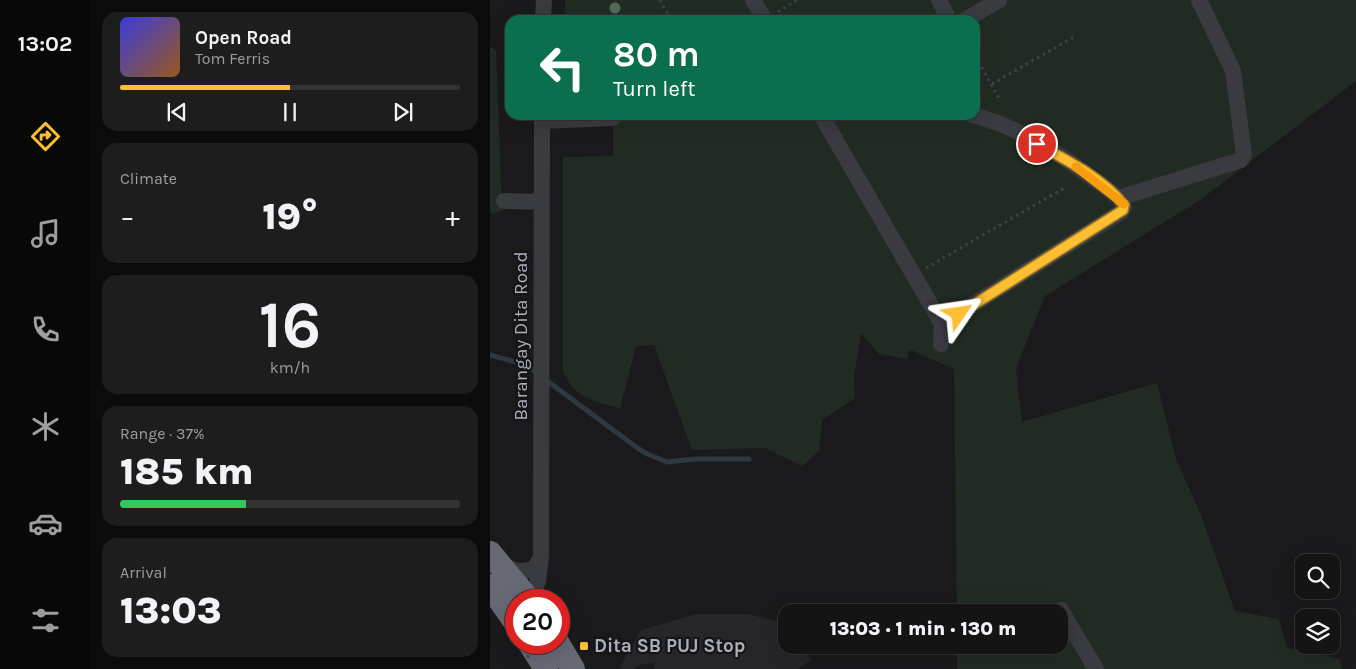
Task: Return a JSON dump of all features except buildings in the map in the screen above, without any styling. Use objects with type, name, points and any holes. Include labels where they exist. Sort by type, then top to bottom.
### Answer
[{"type":"highway","points":[[494,557],[521,589]]},
{"type":"highway","points":[[490,586],[505,605]]},
{"type":"highway","points":[[568,654],[573,669]]},
{"type":"street","points":[[543,15],[544,0]]},
{"type":"street","points":[[753,0],[768,15]]},
{"type":"street","points":[[938,0],[946,15]]},
{"type":"street","points":[[973,15],[999,0]]},
{"type":"street","points":[[1119,198],[1241,160],[1244,155],[1233,70],[1199,0]]},
{"type":"street","points":[[942,324],[1121,212],[1124,205],[1119,198],[1062,157],[1001,125],[980,118]]},
{"type":"street","name":"Barangay Dita Road","points":[[535,589],[538,581],[541,557],[542,120]]},
{"type":"street","points":[[824,120],[942,324],[941,344]]},
{"type":"street","points":[[504,201],[542,202]]},
{"type":"street","points":[[494,557],[514,571],[526,572],[534,569],[541,557]]},
{"type":"street","points":[[1068,622],[1096,669]]},
{"type":"path","points":[[660,0],[668,15]]},
{"type":"path","points":[[773,15],[797,0]]},
{"type":"path","points":[[992,84],[1074,37]]},
{"type":"path","points":[[980,64],[1000,100]]},
{"type":"path","points":[[922,270],[1066,187]]},
{"type":"shaded area","points":[[565,0],[1356,0],[1356,81],[1200,200],[1045,296],[1016,368],[1022,422],[1157,383],[1176,459],[1201,515],[1235,611],[1279,619],[1287,648],[1295,650],[1295,654],[1316,654],[1340,659],[1342,669],[957,669],[957,654],[1068,654],[1068,604],[957,604],[954,369],[909,349],[907,359],[879,354],[861,333],[854,376],[855,398],[822,420],[819,451],[802,466],[765,448],[692,450],[654,345],[636,346],[620,408],[593,401],[579,393],[567,380],[563,371],[563,157],[613,156],[613,120],[980,120],[980,15],[565,15]]},
{"type":"shaded area","points":[[490,46],[496,51],[502,211],[490,214]]},
{"type":"shaded area","points":[[696,614],[748,614],[778,622],[778,654],[808,654],[811,660],[798,669],[654,669],[655,663],[642,664],[634,669],[621,669],[620,667],[641,630]]},
{"type":"waterway","points":[[490,355],[530,366],[537,373]]},
{"type":"waterway","points":[[546,380],[645,453],[667,462],[696,459],[749,459]]},
{"type":"slow traffic","points":[[1076,167],[1096,180],[1124,204]]},
{"type":"place","name":"Dita SB PUJ Stop","points":[[584,646]]},
{"type":"route","points":[[959,314],[1121,212],[1124,208],[1119,198],[1096,180],[1062,157],[1037,144]]}]
